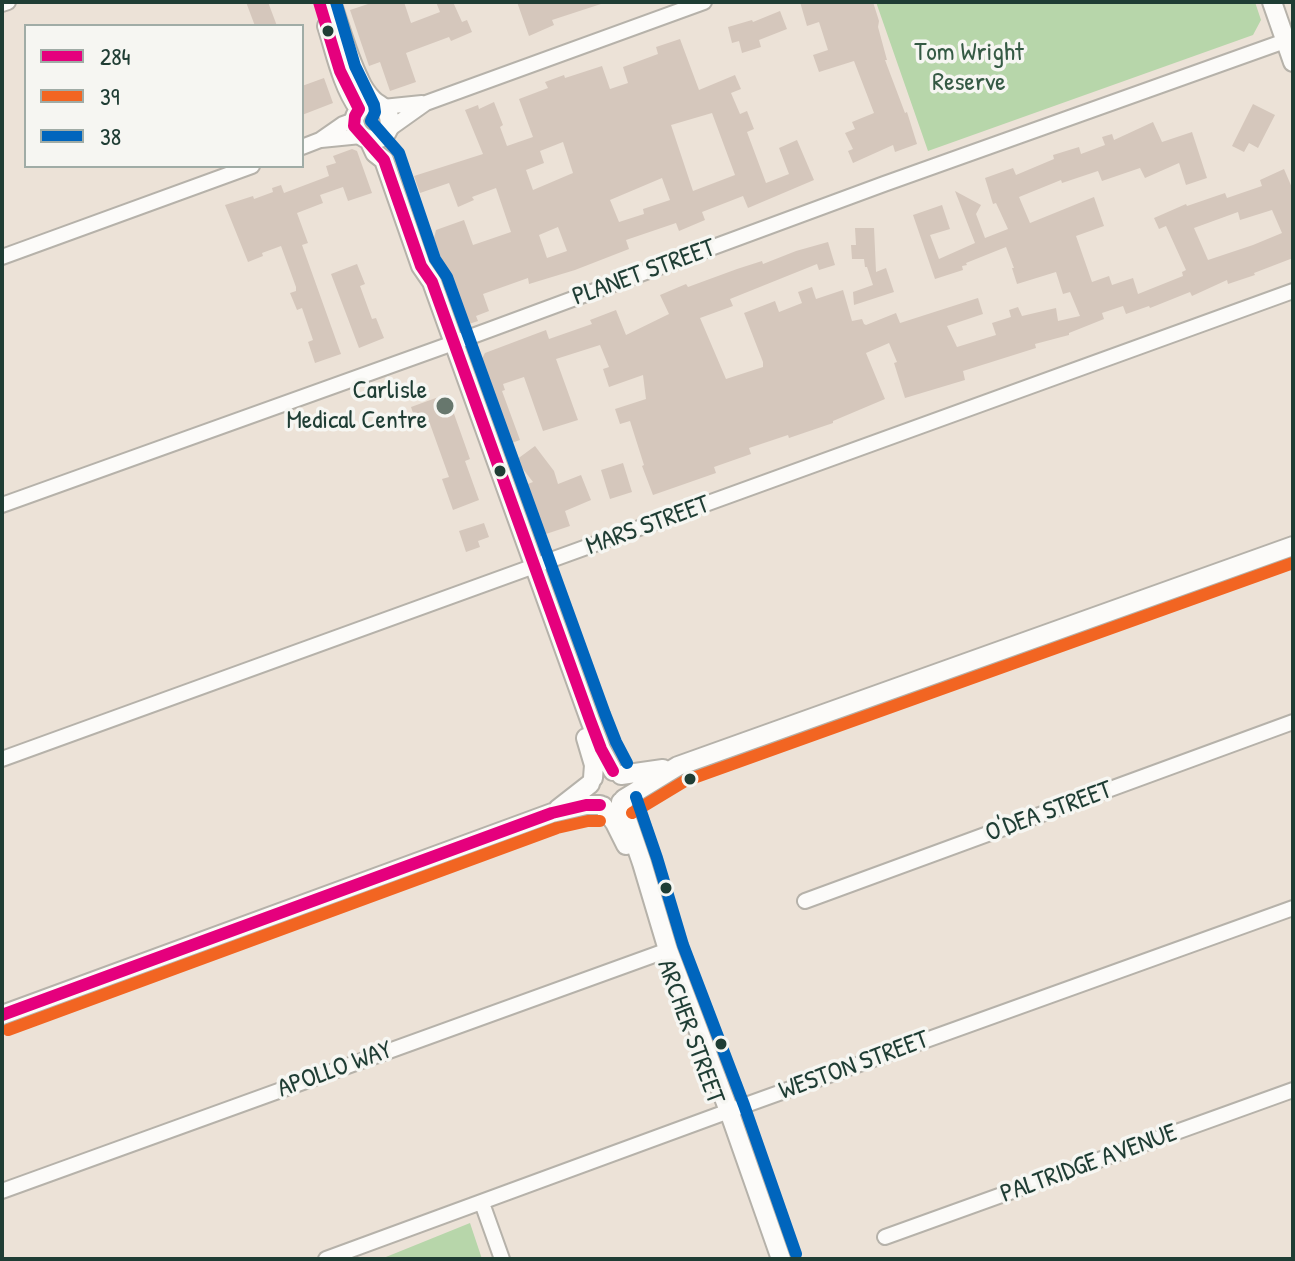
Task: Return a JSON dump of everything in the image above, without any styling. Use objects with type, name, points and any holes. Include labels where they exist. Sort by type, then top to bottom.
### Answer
[{"type":"main road","points":[[319,2],[352,99],[372,122]]},
{"type":"main road","points":[[331,2],[372,122],[386,148],[384,160],[421,266],[422,285],[449,345],[595,735],[627,786],[612,803]]},
{"type":"main road","points":[[1272,2],[1293,62]]},
{"type":"main road","points":[[2,1015],[552,813],[612,803],[678,766],[1293,546]]},
{"type":"main road","points":[[531,569],[590,748],[594,765],[591,796],[612,803]]},
{"type":"main road","points":[[552,813],[602,771],[617,773],[678,766]]},
{"type":"main road","name":"ARCHER STREET","points":[[612,803],[642,863],[664,951],[781,1259]]},
{"type":"main road","name":"ARCHER STREET","points":[[724,1113],[772,1259]]},
{"type":"street","points":[[2,4],[8,2]]},
{"type":"street","points":[[304,146],[704,2]]},
{"type":"street","name":"PLANET STREET","points":[[2,505],[1285,41]]},
{"type":"street","points":[[372,122],[426,103]]},
{"type":"street","points":[[2,257],[247,168]]},
{"type":"street","name":"MARS STREET","points":[[2,759],[1293,291]]},
{"type":"street","name":"O'DEA STREET","points":[[805,901],[1293,722]]},
{"type":"street","name":"WESTON STREET","points":[[326,1259],[1293,908]]},
{"type":"street","name":"APOLLO WAY","points":[[2,1191],[664,951]]},
{"type":"street","name":"PALTRIDGE AVENUE","points":[[885,1237],[1293,1090]]},
{"type":"street","points":[[482,1203],[502,1259]]},
{"type":"green space","name":"Tom Wright Reserve","points":[[876,2],[1255,2],[1261,20],[1253,35],[928,151]]},
{"type":"green space","points":[[470,1223],[482,1259],[381,1259]]},
{"type":"building","points":[[246,2],[268,2],[276,24],[254,24]]},
{"type":"building","points":[[374,2],[404,2],[411,23],[440,12],[436,2],[453,2],[462,22],[467,20],[472,32],[406,53],[416,82],[390,91],[380,62],[369,66],[350,10]]},
{"type":"building","points":[[517,2],[601,4],[552,20],[554,25],[529,36]]},
{"type":"building","points":[[800,2],[873,2],[885,60],[917,144],[895,152],[893,145],[853,163],[848,151],[853,149],[845,133],[855,129],[852,122],[874,113],[854,61],[819,72],[813,55],[828,50],[819,22],[807,26]]},
{"type":"building","points":[[780,11],[787,29],[759,40],[761,47],[742,53],[739,41],[732,43],[728,27],[753,22]]},
{"type":"building","points":[[680,39],[699,90],[735,75],[741,89],[731,93],[740,114],[747,111],[754,129],[747,132],[766,183],[789,174],[779,148],[797,140],[814,180],[748,208],[743,196],[702,212],[705,220],[679,231],[676,223],[626,240],[629,249],[575,270],[529,284],[528,278],[483,294],[489,311],[476,316],[478,321],[466,325],[459,322],[451,298],[455,297],[434,238],[436,230],[464,220],[473,245],[511,232],[496,188],[472,197],[474,200],[458,207],[449,183],[420,193],[414,176],[483,154],[465,110],[478,105],[479,109],[494,102],[507,146],[533,137],[519,99],[548,88],[545,82],[602,66],[610,89],[628,83],[623,67],[658,54],[656,47]],"holes":[[[712,113],[735,175],[693,191],[671,125]],[[563,142],[573,173],[533,190],[526,170],[544,163],[540,151]],[[662,178],[670,200],[643,209],[644,214],[619,222],[610,200]],[[558,227],[567,251],[547,258],[539,235]]]},
{"type":"building","points":[[324,78],[333,103],[304,114],[304,85]]},
{"type":"building","points":[[1253,104],[1275,115],[1258,148],[1249,143],[1244,152],[1232,146]]},
{"type":"building","points":[[1153,122],[1162,142],[1192,132],[1207,178],[1186,185],[1179,163],[1145,178],[1140,168],[1102,181],[1098,171],[1062,183],[1061,180],[1019,197],[1030,223],[1094,197],[1104,226],[1076,236],[1092,282],[1109,276],[1112,285],[1133,278],[1138,294],[1183,276],[1182,272],[1186,270],[1166,226],[1159,229],[1154,218],[1186,204],[1225,193],[1227,198],[1262,186],[1260,180],[1284,169],[1293,190],[1293,258],[1228,284],[1227,280],[1192,296],[1190,292],[1126,314],[1123,306],[1102,313],[1104,319],[1069,335],[1035,344],[1036,348],[963,371],[965,380],[905,398],[889,343],[866,353],[885,399],[833,423],[749,448],[751,454],[714,467],[716,473],[653,495],[630,421],[620,424],[615,409],[646,399],[643,375],[609,387],[603,369],[609,367],[600,345],[556,359],[578,420],[543,431],[524,377],[503,384],[505,390],[502,391],[520,440],[506,445],[478,366],[485,353],[546,330],[549,339],[592,324],[590,320],[616,310],[626,335],[669,314],[660,295],[686,284],[688,287],[828,242],[835,265],[819,270],[817,264],[730,299],[733,306],[700,318],[726,379],[763,367],[744,313],[775,301],[779,312],[802,303],[798,292],[812,287],[816,299],[843,290],[852,321],[862,319],[866,325],[896,313],[900,323],[978,298],[983,314],[947,326],[957,347],[996,335],[992,323],[1011,317],[1009,310],[1018,307],[1022,316],[1056,308],[1058,321],[1080,316],[1070,292],[1063,294],[1056,272],[1017,284],[1006,247],[966,263],[962,266],[963,270],[935,279],[913,215],[942,205],[950,229],[930,235],[939,259],[975,243],[955,191],[981,205],[976,214],[985,238],[1008,229],[996,203],[993,204],[985,178],[1013,168],[1016,175],[1054,159],[1053,155],[1079,147],[1081,154],[1105,145],[1102,137],[1112,134],[1114,140]],"holes":[[[1272,210],[1282,233],[1208,260],[1194,228],[1238,212],[1240,220]]]},
{"type":"building","points":[[352,149],[357,151],[372,193],[348,201],[343,187],[320,195],[323,203],[297,213],[308,243],[302,245],[341,354],[315,363],[308,342],[313,340],[302,308],[297,310],[290,293],[296,291],[296,287],[281,246],[248,262],[225,205],[253,196],[254,199],[273,192],[272,188],[281,185],[284,193],[329,176],[326,166],[336,163],[333,156]]},
{"type":"building","points":[[855,228],[874,228],[876,272],[886,268],[894,292],[854,305],[853,292],[873,285],[864,259],[852,259],[851,245],[856,245]]},
{"type":"building","points":[[357,264],[365,284],[360,286],[372,319],[376,318],[384,338],[359,348],[331,274]]},
{"type":"building","points":[[447,394],[470,459],[465,461],[479,500],[453,510],[442,479],[449,477],[430,424],[418,428],[411,407]]},
{"type":"building","points":[[535,446],[554,471],[558,484],[581,475],[591,500],[565,511],[570,526],[540,536],[525,485],[533,482],[516,460]]},
{"type":"building","points":[[623,463],[632,492],[610,499],[601,470]]},
{"type":"building","points":[[484,523],[489,537],[478,541],[480,547],[466,552],[459,531]]},
{"type":"transit line","name":"284","points":[[319,2],[340,71],[359,109],[354,126],[384,160],[421,266],[432,282],[590,720],[613,771]]},
{"type":"transit line","name":"38","points":[[336,2],[355,66],[374,105],[371,121],[399,153],[435,259],[447,277],[605,714],[627,763]]},
{"type":"transit line","name":"39","points":[[632,813],[685,781],[1293,563]]},
{"type":"transit line","name":"38","points":[[636,797],[683,945],[796,1254]]},
{"type":"transit line","name":"284","points":[[2,1015],[552,813],[600,805]]},
{"type":"transit line","name":"39","points":[[8,1030],[557,828],[600,821]]},
{"type":"place","name":"Carlisle Medical Centre","points":[[445,406]]}]
